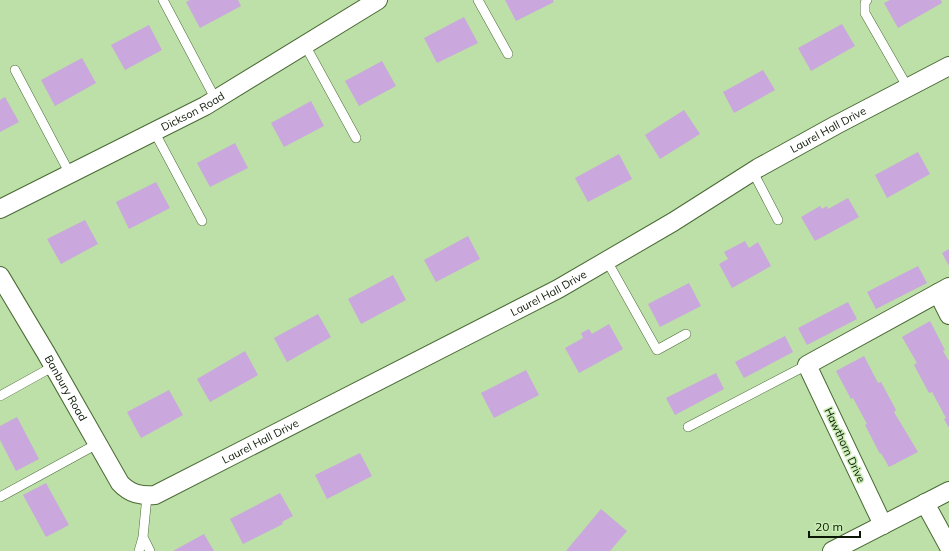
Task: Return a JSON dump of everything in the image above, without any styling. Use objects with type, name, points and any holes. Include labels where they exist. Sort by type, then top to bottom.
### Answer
[{"type":"street","name":"Dickson Road","points":[[0,209],[155,133],[216,100],[304,45],[359,5],[378,0]]},
{"type":"street","name":"Laurel Hall Drive","points":[[142,495],[160,493],[184,482],[558,289],[673,222],[753,172],[836,125],[949,66]]},
{"type":"street","name":"Banbury Road","points":[[0,276],[54,366],[120,484],[142,495]]},
{"type":"street","points":[[807,365],[943,290],[949,315]]},
{"type":"street","name":"Hawthorn Drive","points":[[807,365],[883,525]]},
{"type":"street","points":[[832,551],[949,491]]},
{"type":"street","points":[[925,503],[949,547]]},
{"type":"lane","points":[[163,0],[216,100]]},
{"type":"lane","points":[[478,0],[508,54]]},
{"type":"lane","points":[[866,0],[865,13],[908,88]]},
{"type":"lane","points":[[304,45],[356,138]]},
{"type":"lane","points":[[16,70],[70,174]]},
{"type":"lane","points":[[155,133],[202,221]]},
{"type":"lane","points":[[753,172],[778,220]]},
{"type":"lane","points":[[607,261],[656,350],[686,334]]},
{"type":"lane","points":[[688,427],[807,365]]},
{"type":"lane","points":[[0,396],[54,366]]},
{"type":"lane","points":[[0,497],[97,444]]},
{"type":"lane","points":[[139,551],[142,537],[142,495]]},
{"type":"lane","points":[[142,537],[150,551]]},
{"type":"building","points":[[190,0],[238,0],[241,6],[200,28],[186,2]]},
{"type":"building","points":[[505,0],[553,0],[554,2],[516,21]]},
{"type":"building","points":[[890,0],[941,0],[942,3],[898,28],[884,3]]},
{"type":"building","points":[[464,17],[478,43],[437,63],[424,38]]},
{"type":"building","points":[[842,24],[855,46],[811,71],[798,48]]},
{"type":"building","points":[[149,25],[162,50],[125,70],[111,45]]},
{"type":"building","points":[[82,58],[96,83],[55,106],[41,80]]},
{"type":"building","points":[[382,61],[396,86],[359,106],[345,81]]},
{"type":"building","points":[[763,70],[775,90],[734,113],[723,92]]},
{"type":"building","points":[[5,97],[19,122],[0,132],[0,100]]},
{"type":"building","points":[[311,101],[324,126],[284,147],[271,123]]},
{"type":"building","points":[[684,110],[700,134],[660,159],[645,135]]},
{"type":"building","points":[[235,143],[248,168],[210,187],[197,163]]},
{"type":"building","points":[[918,152],[930,174],[887,198],[875,175]]},
{"type":"building","points":[[619,154],[632,179],[588,202],[575,178]]},
{"type":"building","points":[[156,182],[170,208],[129,229],[116,202]]},
{"type":"building","points":[[848,198],[859,217],[815,241],[801,217],[820,206],[822,209],[827,206],[828,209]]},
{"type":"building","points":[[85,220],[98,244],[61,264],[47,239]]},
{"type":"building","points":[[468,236],[480,259],[436,282],[424,260]]},
{"type":"building","points":[[745,241],[749,248],[758,242],[771,266],[732,288],[719,264],[728,259],[724,252]]},
{"type":"building","points":[[949,249],[949,266],[942,253]]},
{"type":"building","points":[[918,266],[927,283],[876,309],[867,292]]},
{"type":"building","points":[[393,275],[406,300],[361,324],[348,299]]},
{"type":"building","points":[[689,283],[701,306],[660,327],[648,304]]},
{"type":"building","points":[[848,302],[857,319],[807,345],[798,328]]},
{"type":"building","points":[[318,314],[331,337],[287,362],[274,338]]},
{"type":"building","points":[[930,321],[949,361],[949,428],[944,419],[946,418],[932,392],[929,393],[914,365],[917,363],[902,337]]},
{"type":"building","points":[[609,324],[623,349],[579,373],[565,348],[583,338],[581,333],[589,329],[592,334]]},
{"type":"building","points":[[785,336],[793,352],[744,378],[735,362]]},
{"type":"building","points":[[245,351],[258,375],[210,402],[197,379]]},
{"type":"building","points":[[864,356],[878,383],[881,382],[896,410],[894,412],[918,452],[889,467],[881,453],[880,454],[865,425],[867,424],[853,398],[851,399],[836,371]]},
{"type":"building","points":[[526,370],[539,395],[494,418],[481,393]]},
{"type":"building","points":[[716,373],[724,389],[675,415],[666,398]]},
{"type":"building","points":[[169,390],[183,415],[141,438],[127,412]]},
{"type":"building","points":[[17,417],[39,459],[16,471],[0,440],[0,426]]},
{"type":"building","points":[[360,453],[372,476],[327,499],[315,475]]},
{"type":"building","points":[[46,483],[69,525],[46,537],[23,495]]},
{"type":"building","points":[[280,493],[293,516],[282,522],[283,524],[243,544],[230,519]]},
{"type":"building","points":[[601,509],[627,531],[610,551],[566,551]]},
{"type":"building","points":[[204,534],[214,551],[173,551]]}]
